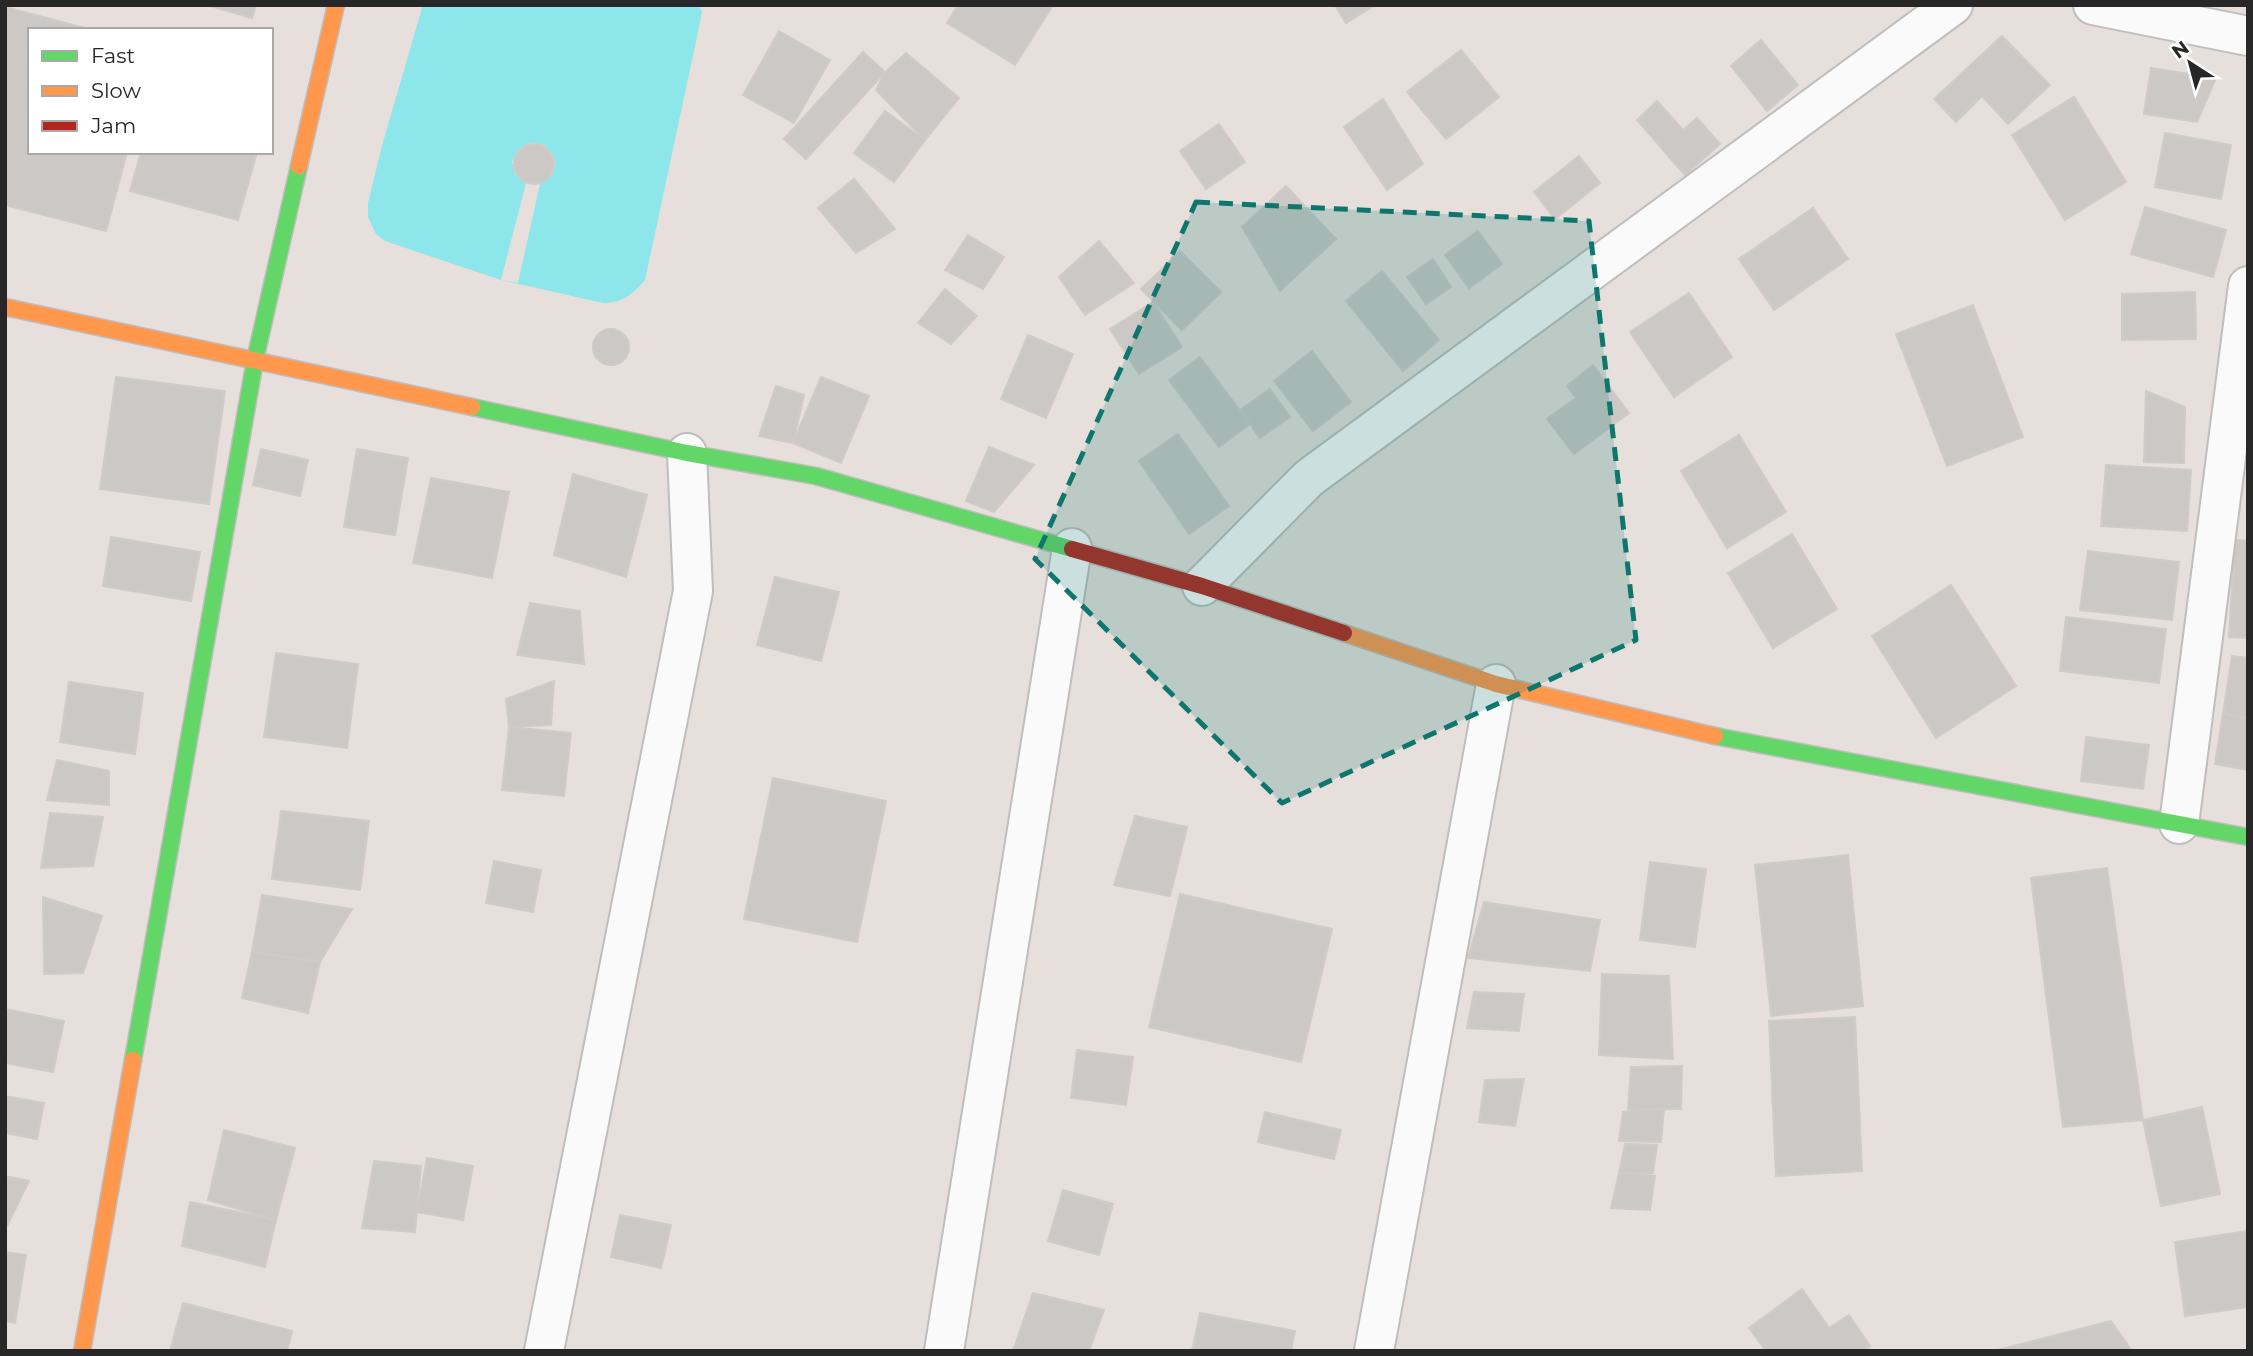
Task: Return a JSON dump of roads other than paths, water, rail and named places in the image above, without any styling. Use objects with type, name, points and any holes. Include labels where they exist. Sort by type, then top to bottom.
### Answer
[{"type":"street","points":[[82,1351],[255,360],[336,5]]},
{"type":"street","points":[[1202,586],[1309,478],[1953,5]]},
{"type":"street","points":[[2093,5],[2248,36]]},
{"type":"street","points":[[2179,824],[2248,286]]},
{"type":"street","points":[[5,307],[687,453],[816,476],[1202,586],[1496,684],[1710,736],[2248,837]]},
{"type":"street","points":[[544,1351],[693,591],[687,453]]},
{"type":"street","points":[[944,1351],[1072,548]]},
{"type":"street","points":[[1374,1351],[1496,684]]},
{"type":"water","points":[[423,5],[698,5],[702,11],[698,32],[645,280],[631,293],[616,301],[603,303],[501,280],[385,241],[376,234],[368,217],[368,203]]}]
